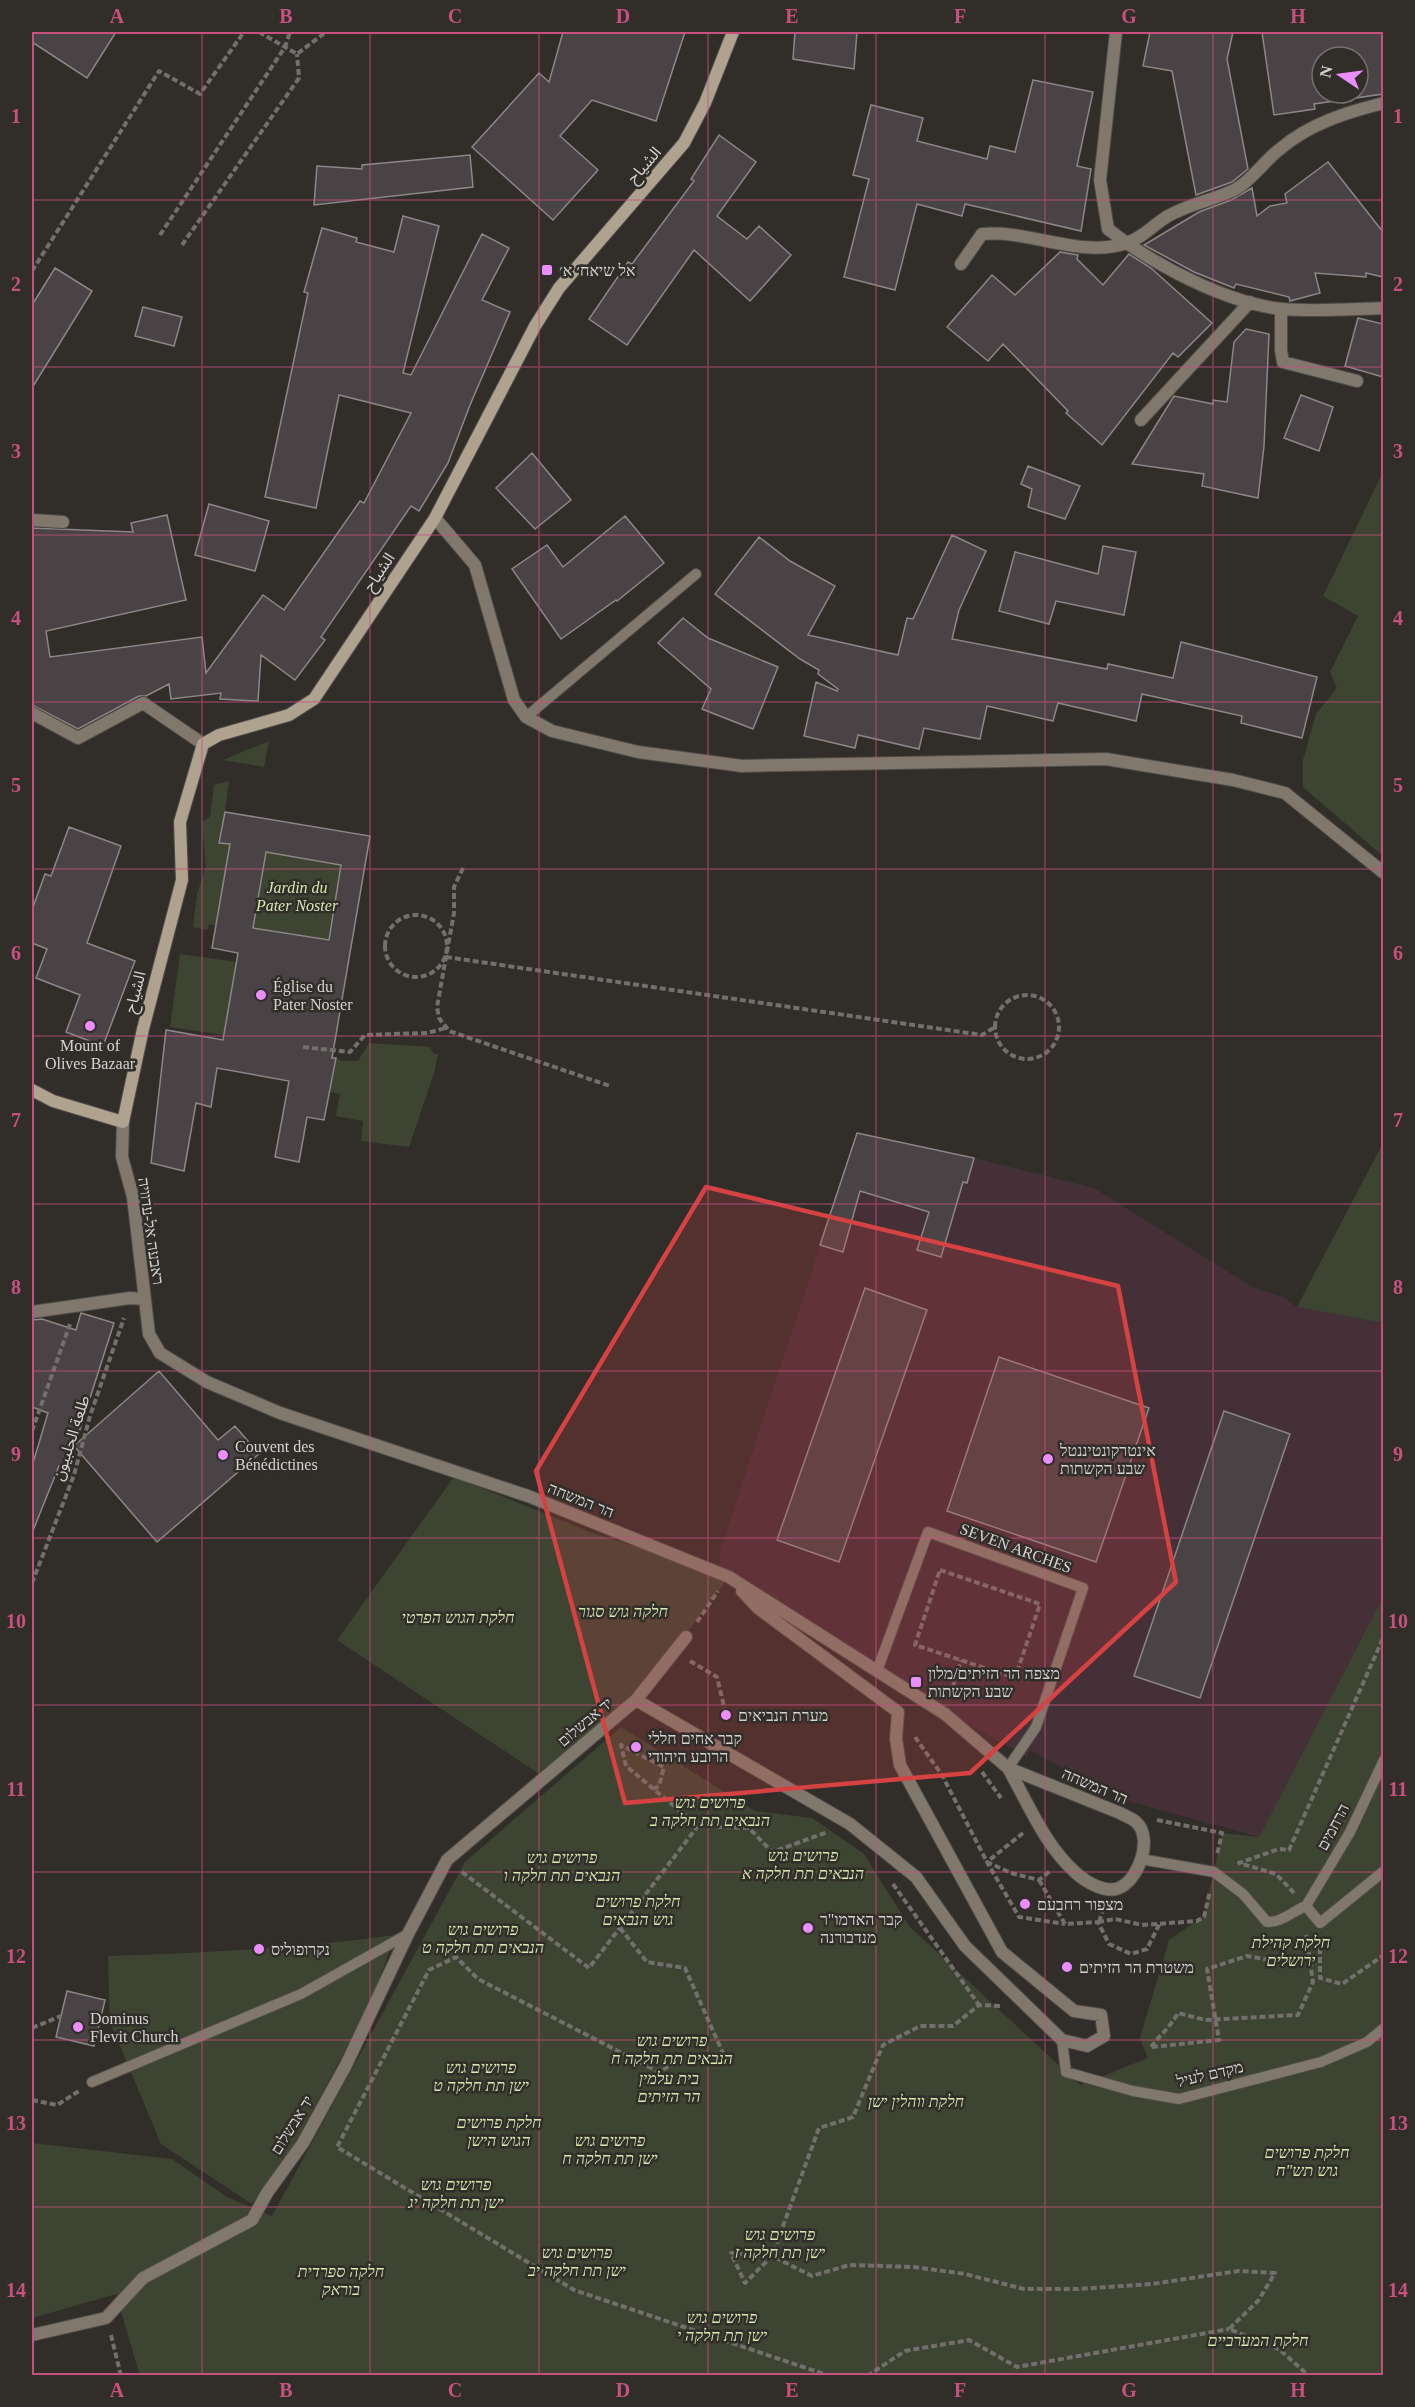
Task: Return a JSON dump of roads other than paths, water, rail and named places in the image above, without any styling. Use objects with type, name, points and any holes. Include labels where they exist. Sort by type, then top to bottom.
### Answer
[{"type":"street","name":"الشياح","points":[[123,1122],[143,1029],[182,880],[180,822],[204,744],[219,735],[289,715],[314,699],[435,518],[535,326],[559,288],[684,143],[705,103],[733,32]]},
{"type":"street","points":[[1116,32],[1100,180],[1108,229],[1134,250],[1193,281],[1250,302],[1281,309],[1383,308]]},
{"type":"street","points":[[961,264],[982,234],[1000,232],[1083,246],[1110,246],[1126,243],[1189,205],[1237,188],[1280,148],[1303,132],[1352,110],[1383,103]]},
{"type":"street","points":[[1141,420],[1250,302]]},
{"type":"street","points":[[1281,309],[1283,362],[1357,381]]},
{"type":"street","points":[[435,518],[475,565],[514,700],[526,717],[552,731],[638,752],[742,766],[1106,759],[1190,771],[1285,793],[1383,873]]},
{"type":"street","points":[[32,519],[63,522]]},
{"type":"street","points":[[32,713],[78,738],[143,703],[204,744]]},
{"type":"street","points":[[32,1090],[53,1101],[123,1122]]},
{"type":"street","name":"ראבעה אל-עדוויה","points":[[123,1122],[122,1157],[133,1197],[144,1299]]},
{"type":"street","points":[[32,1312],[130,1298],[144,1299]]},
{"type":"street","name":"הר המשחה","points":[[144,1299],[149,1335],[160,1353],[207,1382],[280,1413],[528,1496],[729,1577],[945,1714],[1008,1768],[1120,1813],[1137,1823],[1145,1839],[1141,1859],[1132,1876],[1121,1888],[1104,1890],[1077,1874],[1063,1860],[1048,1839],[1008,1768]]},
{"type":"street","points":[[636,1700],[850,1824],[916,1877],[965,1946],[1062,2040],[1087,2046],[1104,2036],[1101,2015],[1074,2011],[1002,1952],[900,1765],[896,1739],[898,1712],[758,1608],[729,1577]]},
{"type":"street","name":"יד אבשלום","points":[[32,2335],[106,2318],[142,2278],[252,2220],[267,2193],[303,2143],[346,2065],[408,1934],[447,1860],[636,1700],[686,1637]]},
{"type":"lane","points":[[526,717],[696,574]]},
{"type":"lane","name":"SEVEN ARCHES","points":[[877,1671],[928,1532],[1083,1588],[1036,1727],[1008,1768]]},
{"type":"lane","name":"הרחמים","points":[[1306,1906],[1350,1832],[1383,1760]]},
{"type":"lane","points":[[1141,1859],[1214,1872],[1243,1894],[1268,1922],[1279,1922],[1293,1911],[1306,1906],[1320,1923],[1383,1871]]},
{"type":"lane","points":[[92,2082],[301,1994],[408,1934]]},
{"type":"lane","name":"מקדם לעיל","points":[[1062,2040],[1066,2072],[1133,2091],[1179,2100],[1321,2062],[1367,2042],[1383,2028]]},
{"type":"place","name":"אל שיאח׳ א׳","points":[[547,270]]},
{"type":"place","name":"Église du Pater Noster","points":[[261,995]]},
{"type":"place","name":"Mount of Olives Bazaar","points":[[90,1026]]},
{"type":"place","name":"Couvent des Bénédictines","points":[[223,1455]]},
{"type":"place","name":"אינטרקונטיננטל שבע הקשתות","points":[[1048,1459]]},
{"type":"place","name":"מצפה הר הזיתים/מלון שבע הקשתות","points":[[916,1682]]},
{"type":"place","name":"מערת הנביאים","points":[[726,1715]]},
{"type":"place","name":"קבר אחים חללי הרובע היהודי","points":[[636,1747]]},
{"type":"place","name":"מצפור רחבעם","points":[[1025,1904]]},
{"type":"place","name":"קבר האדמו\"ר מנדבורנה","points":[[808,1928]]},
{"type":"place","name":"נקרופוליס","points":[[259,1949]]},
{"type":"place","name":"משטרת הר הזיתים","points":[[1067,1967]]},
{"type":"place","name":"Dominus Flevit Church","points":[[78,2027]]},
{"type":"park label","name":"Jardin du Pater Noster","points":[[297,896]]},
{"type":"park label","name":"חלקה גוש סגור","points":[[623,1611]]},
{"type":"park label","name":"חלקת הגוש הפרטי","points":[[458,1617]]},
{"type":"park label","name":"פרושים גוש הנבאים תת חלקה ב","points":[[710,1811]]},
{"type":"park label","name":"פרושים גוש הנבאים תת חלקה א","points":[[803,1864]]},
{"type":"park label","name":"פרושים גוש הנבאים תת חלקה ו","points":[[562,1866]]},
{"type":"park label","name":"חלקת פרושים גוש הנבאים","points":[[638,1910]]},
{"type":"park label","name":"פרושים גוש הנבאים תת חלקה ט","points":[[483,1938]]},
{"type":"park label","name":"חלקת קהילת ירושלים","points":[[1291,1951]]},
{"type":"park label","name":"פרושים גוש הנבאים תת חלקה ח","points":[[672,2049]]},
{"type":"park label","name":"פרושים גוש ישן תת חלקה ט","points":[[481,2076]]},
{"type":"park label","name":"בית עלמין הר הזיתים","points":[[669,2087]]},
{"type":"park label","name":"חלקת ווהלין ישן","points":[[916,2101]]},
{"type":"park label","name":"חלקת פרושים הגוש הישן","points":[[499,2131]]},
{"type":"park label","name":"פרושים גוש ישן תת חלקה ח","points":[[610,2149]]},
{"type":"park label","name":"חלקת פרושים גוש תש\"ח","points":[[1307,2161]]},
{"type":"park label","name":"פרושים גוש ישן תת חלקה יג","points":[[456,2193]]},
{"type":"park label","name":"פרושים גוש ישן תת חלקה ז","points":[[780,2243]]},
{"type":"park label","name":"פרושים גוש ישן תת חלקה יב","points":[[577,2261]]},
{"type":"park label","name":"חלקה ספרדית בוראק","points":[[341,2280]]},
{"type":"park label","name":"פרושים גוש ישן תת חלקה י","points":[[722,2326]]},
{"type":"park label","name":"חלקת המערביים","points":[[1258,2340]]}]
